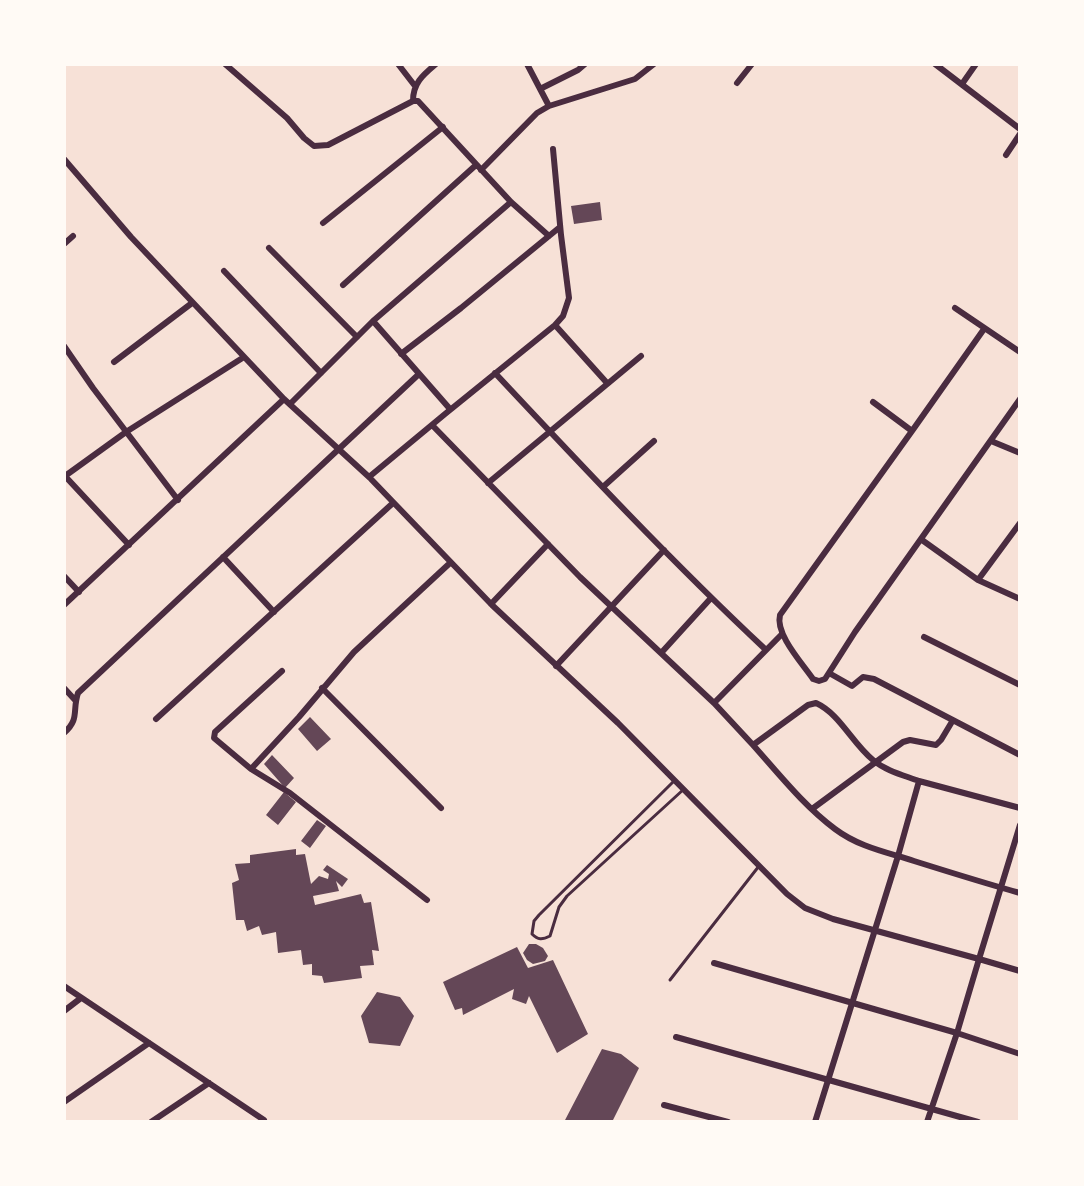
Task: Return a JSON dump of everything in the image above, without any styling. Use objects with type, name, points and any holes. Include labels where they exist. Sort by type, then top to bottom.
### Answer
[{"type":"street","points":[[225,64],[314,146],[328,145],[418,101],[478,168],[549,236]]},
{"type":"street","points":[[398,64],[415,86]]},
{"type":"street","points":[[413,101],[415,86],[436,64]]},
{"type":"street","points":[[527,64],[549,106]]},
{"type":"street","points":[[540,89],[585,64]]},
{"type":"street","points":[[343,285],[537,113],[549,106],[635,79],[654,64]]},
{"type":"street","points":[[737,83],[752,64]]},
{"type":"street","points":[[935,64],[1020,132],[1006,155]]},
{"type":"street","points":[[962,84],[976,64]]},
{"type":"street","points":[[323,223],[443,127]]},
{"type":"street","points":[[369,477],[563,316],[569,298],[553,149]]},
{"type":"street","points":[[64,159],[131,237],[287,402],[369,477],[491,604],[618,723],[787,894],[805,908],[833,919],[1020,971]]},
{"type":"street","points":[[64,605],[321,373],[373,321],[511,202]]},
{"type":"street","points":[[401,354],[560,227]]},
{"type":"street","points":[[64,244],[73,236]]},
{"type":"street","points":[[269,248],[357,337]]},
{"type":"street","points":[[224,271],[321,373]]},
{"type":"street","points":[[114,362],[192,303]]},
{"type":"street","points":[[955,308],[1020,352]]},
{"type":"street","points":[[373,321],[450,409]]},
{"type":"street","points":[[555,325],[607,383]]},
{"type":"street","points":[[984,329],[780,615],[778,624],[782,634],[813,679],[825,679],[1020,399]]},
{"type":"street","points":[[64,346],[178,500]]},
{"type":"street","points":[[488,483],[641,356]]},
{"type":"street","points":[[129,545],[65,475],[244,357]]},
{"type":"street","points":[[495,373],[664,550],[765,649]]},
{"type":"street","points":[[64,733],[75,718],[78,693],[419,374]]},
{"type":"street","points":[[873,402],[912,431]]},
{"type":"street","points":[[432,425],[548,544],[714,703],[812,809],[835,829],[873,849],[1020,893]]},
{"type":"street","points":[[604,486],[654,441]]},
{"type":"street","points":[[991,441],[1020,453]]},
{"type":"street","points":[[156,719],[393,503]]},
{"type":"street","points":[[978,580],[1020,523]]},
{"type":"street","points":[[922,540],[978,580],[1020,599]]},
{"type":"street","points":[[491,604],[548,544]]},
{"type":"street","points":[[556,666],[664,550]]},
{"type":"street","points":[[223,557],[274,612]]},
{"type":"street","points":[[251,769],[354,652],[450,563]]},
{"type":"street","points":[[64,576],[79,592]]},
{"type":"street","points":[[662,652],[711,598]]},
{"type":"street","points":[[714,703],[782,634]]},
{"type":"street","points":[[924,637],[1020,685]]},
{"type":"street","points":[[282,671],[215,732],[214,738],[427,900]]},
{"type":"street","points":[[829,673],[852,686],[863,677],[868,677],[1020,755]]},
{"type":"street","points":[[64,688],[75,700]]},
{"type":"street","points":[[322,688],[441,808]]},
{"type":"street","points":[[753,745],[808,705],[816,703],[827,708],[862,750],[890,771],[1020,808]]},
{"type":"street","points":[[812,809],[903,742],[910,740],[936,745],[953,720]]},
{"type":"street","points":[[815,1122],[919,781]]},
{"type":"street","points":[[927,1122],[1020,825]]},
{"type":"street","points":[[714,963],[1020,1054]]},
{"type":"street","points":[[64,986],[264,1121]]},
{"type":"street","points":[[64,1011],[81,998]]},
{"type":"street","points":[[676,1037],[978,1122]]},
{"type":"street","points":[[64,1102],[149,1043]]},
{"type":"street","points":[[151,1122],[163,1119],[209,1083]]},
{"type":"street","points":[[664,1105],[728,1122]]},
{"type":"lane","points":[[675,780],[539,915],[534,921],[532,934],[537,939],[550,936],[559,907],[567,896],[684,789]]},
{"type":"lane","points":[[670,980],[759,866]]},
{"type":"building","points":[[600,202],[602,220],[574,224],[571,206]]},
{"type":"building","points":[[310,717],[331,739],[317,751],[298,729]]},
{"type":"building","points":[[272,755],[294,778],[285,788],[264,764]]},
{"type":"building","points":[[284,792],[296,802],[278,825],[266,815]]},
{"type":"building","points":[[317,820],[326,826],[310,848],[301,841]]},
{"type":"building","points":[[296,849],[296,855],[305,854],[311,884],[319,876],[328,879],[329,874],[323,870],[327,865],[348,879],[342,887],[336,881],[339,891],[313,896],[315,905],[361,894],[364,903],[371,902],[379,951],[372,950],[374,965],[360,966],[362,978],[324,983],[322,976],[312,975],[312,964],[303,965],[301,950],[278,953],[276,932],[262,935],[259,926],[247,931],[244,920],[236,920],[232,883],[239,880],[235,864],[250,863],[250,855]]},
{"type":"building","points":[[529,944],[543,948],[548,956],[545,961],[533,964],[527,960],[523,953]]},
{"type":"building","points":[[517,947],[528,968],[553,960],[588,1034],[557,1053],[529,996],[526,1004],[512,999],[514,989],[463,1015],[462,1008],[455,1010],[443,982]]},
{"type":"building","points":[[377,992],[400,997],[414,1016],[400,1046],[369,1043],[361,1016]]},
{"type":"building","points":[[602,1049],[621,1054],[639,1068],[612,1122],[564,1122]]}]
